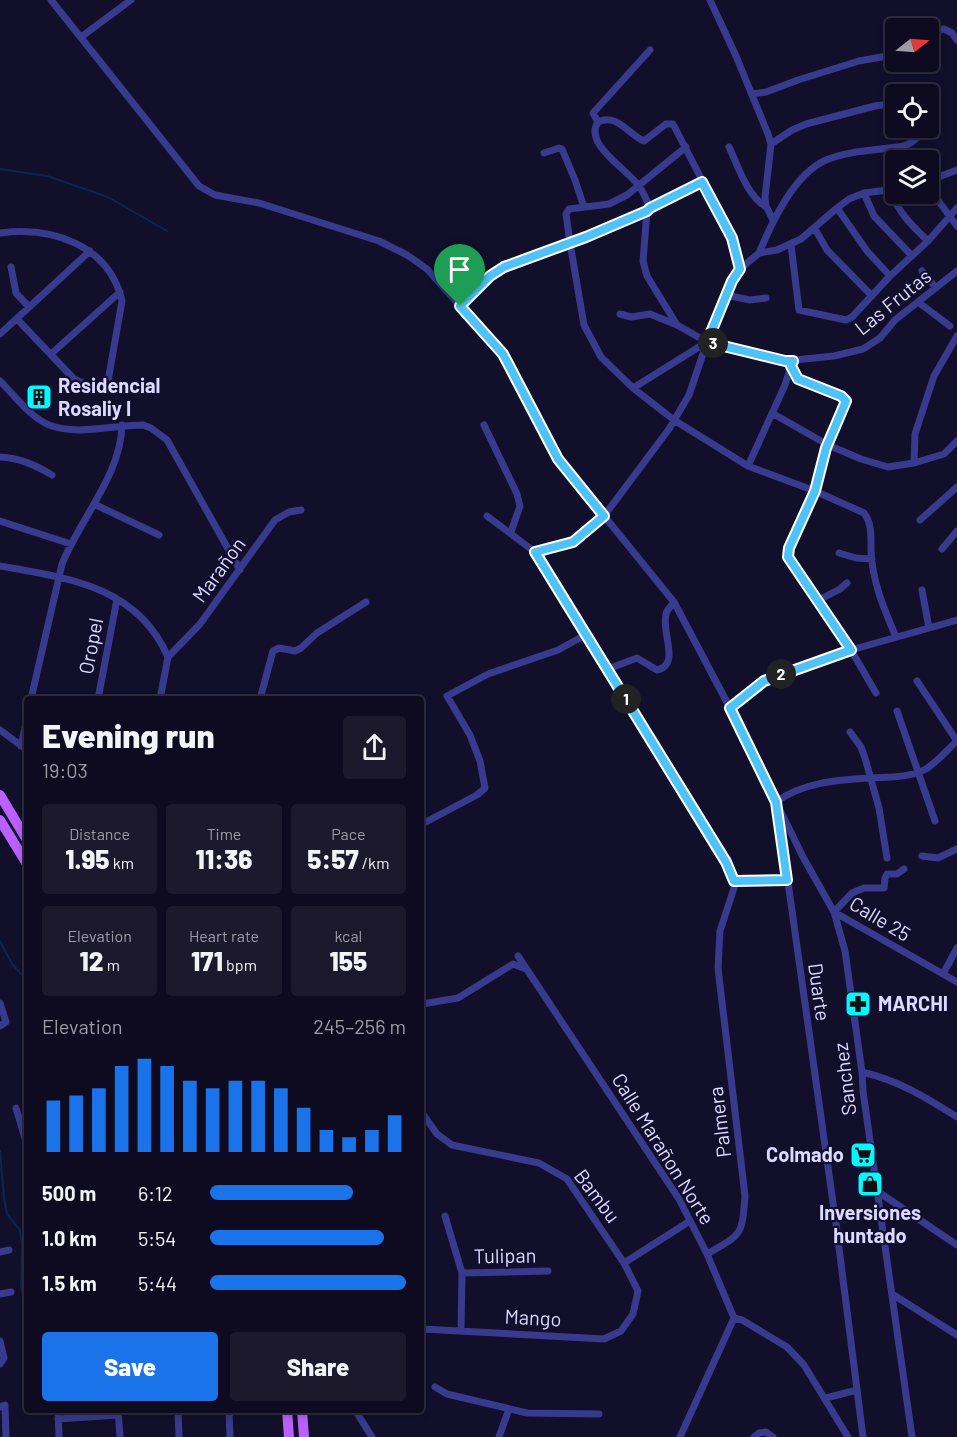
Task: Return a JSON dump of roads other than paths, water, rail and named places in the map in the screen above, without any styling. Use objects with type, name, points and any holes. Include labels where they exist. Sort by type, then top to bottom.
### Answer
[{"type":"main road","points":[[0,795],[24,835]]},
{"type":"main road","points":[[0,820],[24,859]]},
{"type":"main road","points":[[287,1413],[289,1437]]},
{"type":"main road","points":[[302,1413],[304,1437]]},
{"type":"street","name":"Sanchez","points":[[51,0],[200,186],[215,195],[259,203],[388,246],[407,255],[427,269],[503,354],[558,459],[674,602],[730,708],[803,856],[834,912],[845,951],[912,1437]]},
{"type":"street","points":[[81,37],[131,0]]},
{"type":"street","points":[[710,0],[752,94],[771,144],[765,197],[766,207],[773,220]]},
{"type":"street","points":[[939,30],[944,29],[952,33],[957,40]]},
{"type":"street","points":[[650,50],[593,113],[598,122],[595,130],[603,152],[624,169],[639,186],[648,210],[643,261],[647,276],[677,325]]},
{"type":"street","points":[[752,94],[766,92],[859,61],[885,56]]},
{"type":"street","points":[[771,144],[806,124],[885,105]]},
{"type":"street","points":[[598,122],[610,119],[644,141],[670,123],[686,147],[732,238],[740,269]]},
{"type":"street","points":[[535,552],[573,542],[604,516],[674,420],[689,395],[707,342],[732,281],[740,269],[759,253],[773,220],[786,198],[808,173],[825,161],[846,155],[904,146],[916,138]]},
{"type":"street","points":[[686,147],[639,186],[609,204],[566,211],[584,325],[601,357],[633,388],[674,420],[748,466],[815,491],[864,513],[869,518],[872,558],[879,598],[896,638]]},
{"type":"street","points":[[729,147],[756,201],[766,207]]},
{"type":"street","points":[[544,153],[562,149],[584,207]]},
{"type":"street","points":[[939,177],[957,170]]},
{"type":"street","points":[[460,306],[490,276],[504,267],[570,243],[648,210],[702,182]]},
{"type":"street","points":[[759,253],[791,245],[814,229],[837,208],[864,193],[885,190]]},
{"type":"street","points":[[864,193],[869,210],[880,225],[912,256]]},
{"type":"street","points":[[939,203],[957,226]]},
{"type":"street","points":[[895,204],[903,218],[928,241]]},
{"type":"street","points":[[837,208],[867,251],[890,276]]},
{"type":"street","points":[[791,245],[799,310],[846,320],[852,317],[890,276],[928,241],[957,208]]},
{"type":"street","points":[[814,229],[827,250],[872,296]]},
{"type":"street","points":[[0,232],[30,231],[57,234],[90,251],[103,264],[120,292],[122,301],[108,381],[96,385],[74,379],[16,320]]},
{"type":"street","points":[[0,334],[90,251]]},
{"type":"street","points":[[11,267],[16,293],[29,308]]},
{"type":"street","points":[[922,271],[936,288]]},
{"type":"street","name":"Las Frutas","points":[[620,314],[631,317],[650,314],[677,325],[707,342],[792,364],[863,349],[880,338],[895,320],[957,271]]},
{"type":"street","points":[[51,354],[120,292]]},
{"type":"street","points":[[726,295],[750,300],[766,298]]},
{"type":"street","points":[[918,302],[950,326]]},
{"type":"street","points":[[914,463],[915,434],[934,376],[957,336]]},
{"type":"street","points":[[633,388],[707,342]]},
{"type":"street","points":[[748,466],[792,364]]},
{"type":"street","points":[[792,364],[798,379],[841,396],[846,401],[828,445],[815,491],[789,548],[788,557],[851,650],[876,693]]},
{"type":"street","points":[[0,381],[24,405],[50,425],[76,429],[143,425],[167,440],[240,570]]},
{"type":"street","points":[[772,413],[828,445],[888,467],[914,463],[944,454],[957,441]]},
{"type":"street","points":[[32,696],[58,577],[70,544],[111,472],[120,445],[122,425]]},
{"type":"street","points":[[484,425],[518,494],[520,506],[511,532]]},
{"type":"street","points":[[0,457],[15,458],[33,464],[52,475]]},
{"type":"street","points":[[920,520],[957,487]]},
{"type":"street","points":[[94,504],[159,535]]},
{"type":"street","name":"Marañon","points":[[168,657],[200,624],[275,520],[289,512],[301,510]]},
{"type":"street","points":[[487,516],[535,552],[726,862],[734,881],[787,880]]},
{"type":"street","points":[[0,521],[70,544]]},
{"type":"street","points":[[942,549],[957,531]]},
{"type":"street","points":[[839,553],[856,558],[872,558]]},
{"type":"street","points":[[0,566],[77,581],[117,599],[145,619],[160,639],[168,657],[161,696]]},
{"type":"street","points":[[817,601],[847,583]]},
{"type":"street","points":[[922,590],[929,628]]},
{"type":"street","name":"Oropel","points":[[99,696],[117,599]]},
{"type":"street","points":[[261,696],[273,651],[279,648],[295,651],[301,648],[317,633],[366,602]]},
{"type":"street","points":[[608,669],[637,658],[657,670],[664,669],[669,663],[670,651],[665,636],[666,612],[674,602]]},
{"type":"street","points":[[730,708],[764,681],[851,650],[957,620]]},
{"type":"street","points":[[424,823],[477,795],[485,788],[480,761],[470,735],[447,696],[488,674],[558,650],[586,634]]},
{"type":"street","points":[[776,802],[798,789],[833,781],[889,778],[919,772],[927,768],[957,741],[916,681]]},
{"type":"street","points":[[897,711],[935,821]]},
{"type":"street","points":[[0,730],[24,748]]},
{"type":"street","points":[[850,732],[861,747],[886,840],[887,858]]},
{"type":"street","name":"Duarte","points":[[776,802],[862,1437]]},
{"type":"street","points":[[921,856],[938,858],[957,849]]},
{"type":"street","name":"Calle 25","points":[[904,869],[897,874],[887,874],[884,888],[864,888],[852,893],[834,912],[957,982]]},
{"type":"street","name":"Palmera","points":[[707,1254],[735,1238],[743,1224],[745,1196],[718,968],[720,931],[734,891],[734,881]]},
{"type":"street","points":[[943,974],[957,948]]},
{"type":"street","name":"Calle Marañon Norte","points":[[518,956],[679,1199],[707,1254],[734,1318]]},
{"type":"street","points":[[424,1005],[458,998],[513,964],[526,969]]},
{"type":"street","points":[[0,1003],[6,1022],[0,1026]]},
{"type":"street","points":[[862,1072],[889,1078],[923,1095],[957,1117]]},
{"type":"street","points":[[16,1108],[24,1135]]},
{"type":"street","name":"Bambu","points":[[424,1116],[437,1134],[452,1145],[539,1163],[567,1179],[624,1263],[638,1291],[633,1314]]},
{"type":"street","points":[[877,1191],[957,1245]]},
{"type":"street","points":[[445,1216],[462,1273],[460,1331]]},
{"type":"street","points":[[624,1263],[690,1221]]},
{"type":"street","points":[[0,1252],[9,1250]]},
{"type":"street","name":"Tulipan","points":[[462,1273],[548,1271]]},
{"type":"street","points":[[0,1294],[11,1292]]},
{"type":"street","points":[[892,1294],[957,1335]]},
{"type":"street","name":"Mango","points":[[424,1329],[604,1338],[621,1331],[633,1314]]},
{"type":"street","points":[[680,1437],[734,1318],[742,1320],[787,1347],[804,1365],[848,1437]]},
{"type":"street","points":[[0,1341],[4,1358],[1,1363]]},
{"type":"street","points":[[435,1387],[447,1394],[527,1413],[599,1414]]},
{"type":"street","points":[[826,1398],[857,1390]]},
{"type":"street","points":[[2,1406],[6,1437]]},
{"type":"street","points":[[499,1437],[509,1409]]},
{"type":"street","points":[[58,1413],[59,1437]]},
{"type":"street","points":[[58,1419],[109,1413]]},
{"type":"street","points":[[118,1413],[120,1437]]},
{"type":"street","points":[[178,1413],[179,1437]]},
{"type":"street","points":[[229,1413],[230,1437]]},
{"type":"street","points":[[357,1413],[372,1437]]},
{"type":"street","points":[[754,1437],[759,1432],[766,1432],[772,1436]]},
{"type":"waterway","points":[[0,169],[47,176],[108,197],[167,231]]},
{"type":"waterway","points":[[0,941],[12,964],[24,977]]},
{"type":"waterway","points":[[0,1151],[7,1214],[20,1230],[21,1285],[24,1306]]},
{"type":"place","name":"Residencial Rosaliy I","points":[[39,397]]},
{"type":"place","name":"MARCHI","points":[[858,1004]]},
{"type":"place","name":"Colmado","points":[[863,1155]]},
{"type":"place","name":"Inversiones huntado","points":[[870,1184]]}]
